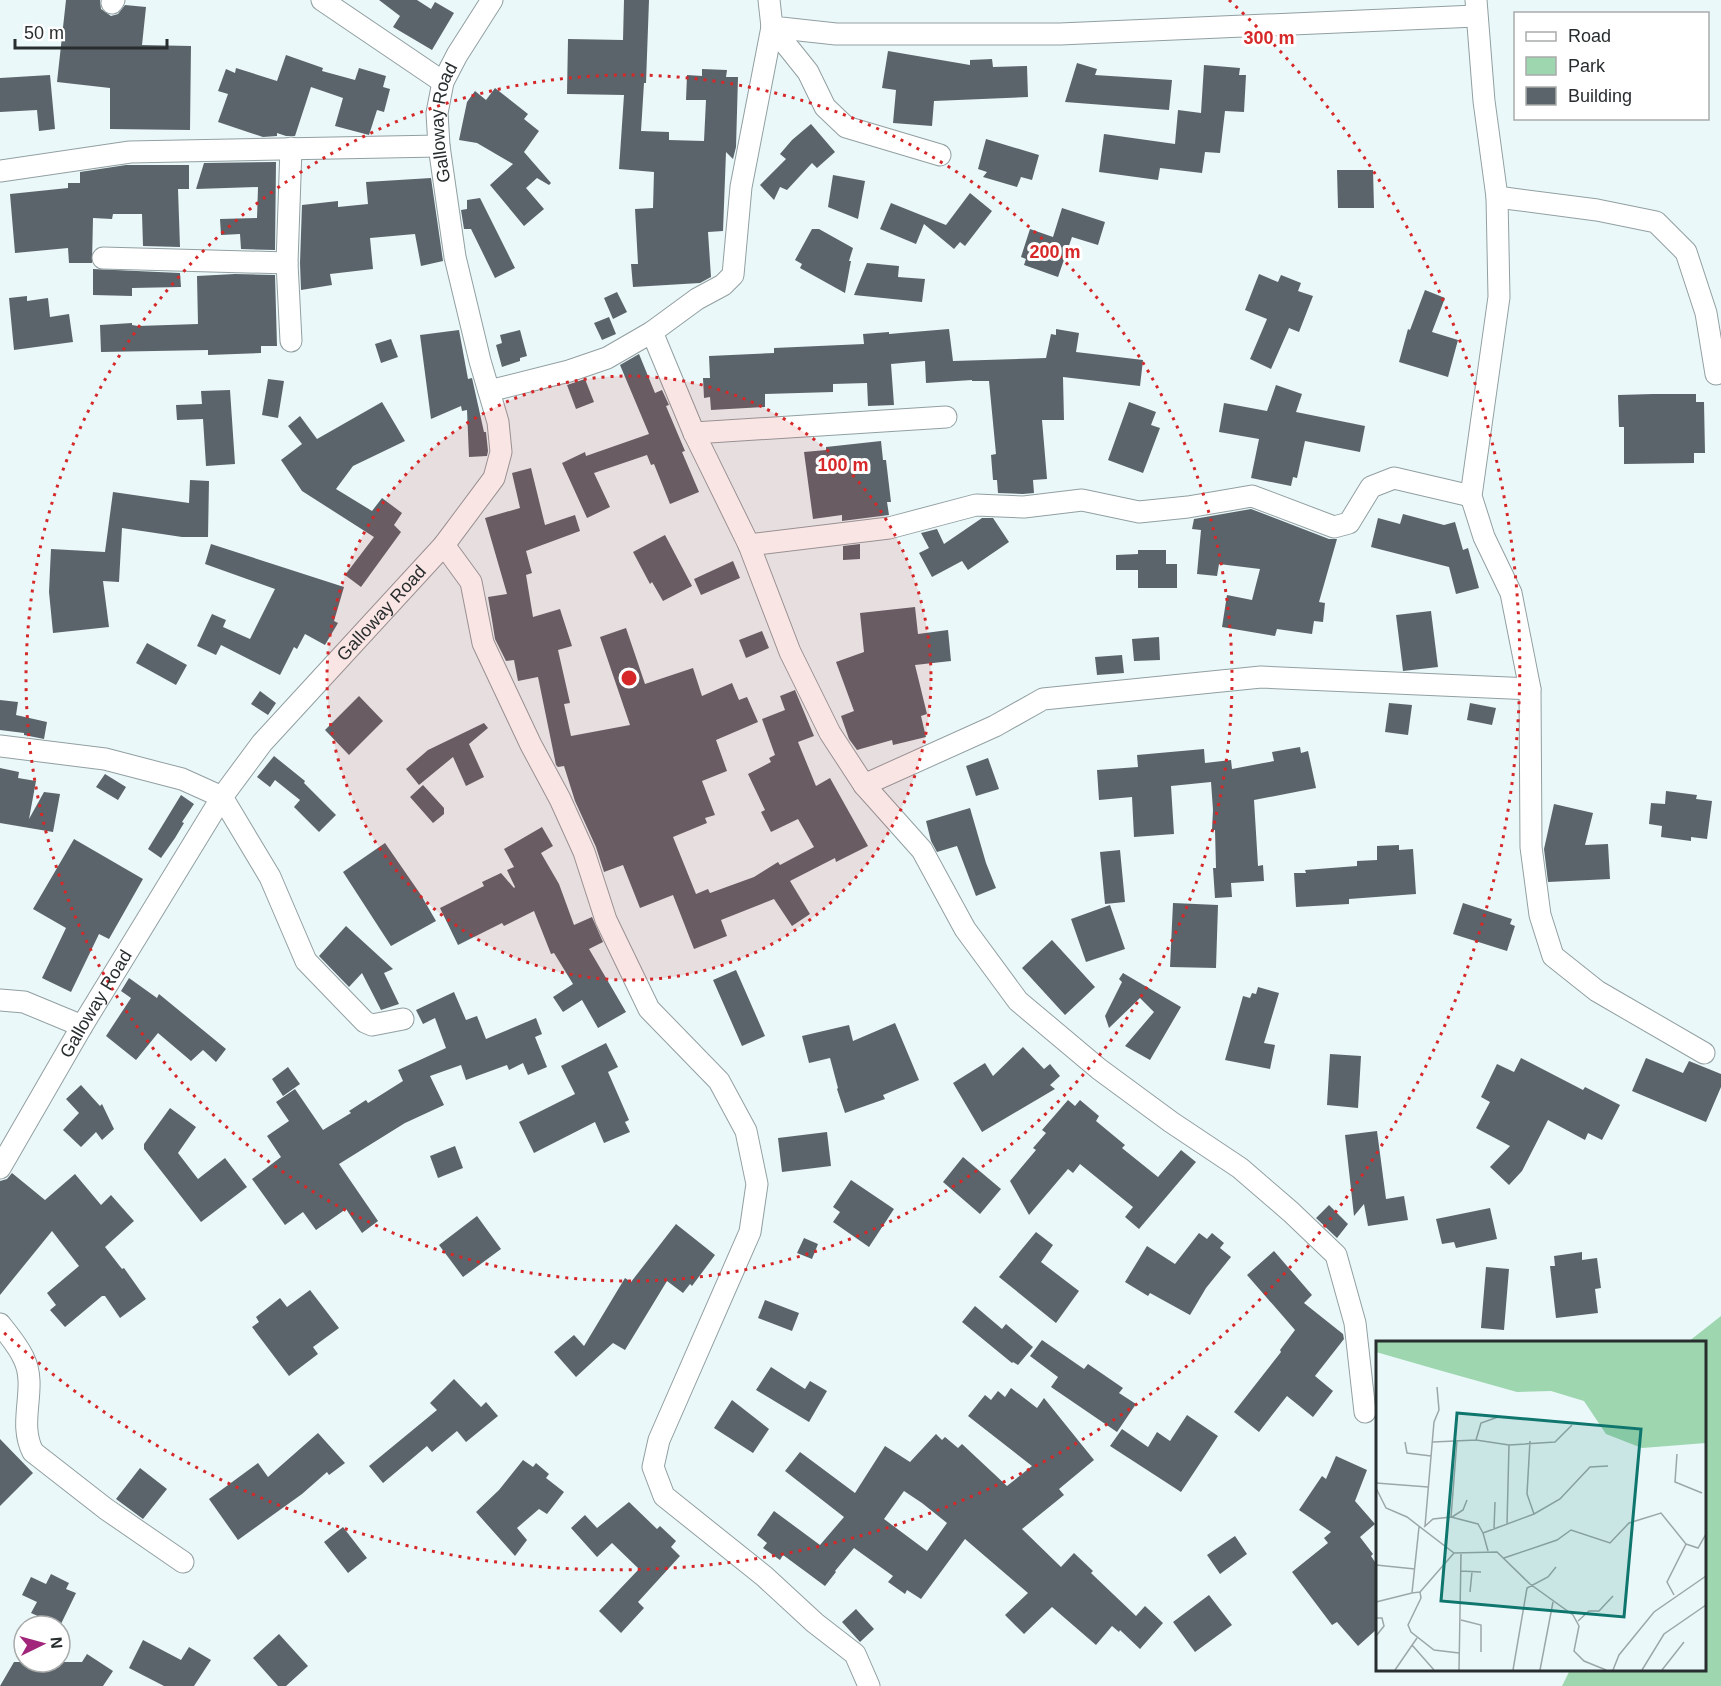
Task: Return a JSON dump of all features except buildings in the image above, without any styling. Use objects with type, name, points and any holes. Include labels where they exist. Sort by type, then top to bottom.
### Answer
[{"type":"street","points":[[322,0],[443,82]]},
{"type":"street","name":"Galloway Road","points":[[0,1168],[81,1026],[222,797],[262,743],[444,545],[494,478],[501,452],[498,422],[455,257],[439,146],[437,113],[443,82],[457,55],[492,0]]},
{"type":"street","points":[[489,391],[569,371],[607,358],[652,332],[697,299],[723,285],[734,275],[741,187],[772,27],[769,0]]},
{"type":"street","points":[[772,27],[836,34],[1060,34],[1476,8],[1484,101],[1497,197],[1499,297],[1471,496],[1484,537],[1511,592],[1530,689],[1531,847],[1540,915],[1553,956],[1596,991],[1704,1053]]},
{"type":"street","points":[[772,27],[808,72],[825,106],[846,126],[940,155]]},
{"type":"street","points":[[0,171],[130,152],[439,146]]},
{"type":"street","points":[[291,148],[287,263],[291,341]]},
{"type":"street","points":[[1497,197],[1597,210],[1656,222],[1686,252],[1706,313],[1716,374]]},
{"type":"street","points":[[103,258],[287,263]]},
{"type":"street","points":[[652,332],[694,433],[749,545],[789,652],[831,733],[864,785],[922,850],[965,929],[1018,1001],[1099,1069],[1171,1122],[1240,1168],[1336,1255],[1355,1323],[1365,1412]]},
{"type":"street","points":[[694,433],[945,417]]},
{"type":"street","points":[[749,545],[889,528],[976,505],[1024,507],[1082,500],[1139,512],[1188,507],[1252,496],[1334,527],[1349,523],[1371,487],[1394,478],[1471,496]]},
{"type":"street","points":[[444,545],[471,582],[483,643],[531,745],[560,799],[584,852],[606,920],[649,1009],[719,1081],[746,1131],[757,1184],[750,1232],[659,1440],[653,1467],[664,1496],[764,1576],[815,1623],[855,1654],[869,1686]]},
{"type":"street","points":[[864,785],[995,726],[1043,699],[1261,677],[1530,689]]},
{"type":"street","points":[[0,746],[105,759],[182,779],[222,797],[270,877],[306,960],[365,1022],[372,1025],[403,1019]]},
{"type":"street","points":[[0,1000],[24,1002],[81,1026]]},
{"type":"street","points":[[0,1324],[25,1360],[28,1397],[25,1422],[27,1438],[33,1452],[106,1509],[183,1562]]},
{"type":"green space","points":[[1721,1316],[1721,1686],[1562,1686],[1570,1671],[1706,1671],[1706,1341],[1689,1341]]}]
